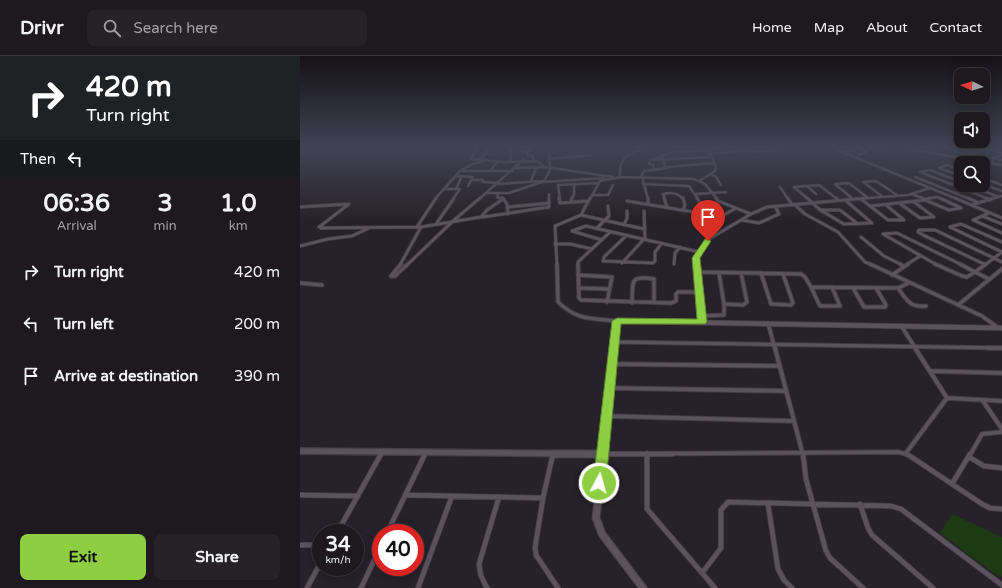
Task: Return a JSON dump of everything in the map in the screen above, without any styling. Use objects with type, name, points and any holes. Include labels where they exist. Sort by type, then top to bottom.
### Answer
[{"type":"street","points":[[417,227],[437,197],[446,189],[459,172]]},
{"type":"street","points":[[421,227],[401,264],[392,276],[396,276],[453,221],[488,193],[511,172]]},
{"type":"street","points":[[531,181],[535,172]]},
{"type":"street","points":[[488,193],[498,194],[514,191],[543,181],[549,172]]},
{"type":"street","points":[[582,172],[616,177],[692,179],[705,184],[718,201],[751,214]]},
{"type":"street","points":[[620,172],[620,177]]},
{"type":"street","points":[[644,172],[642,177],[648,204]]},
{"type":"street","points":[[699,181],[712,172]]},
{"type":"street","points":[[890,172],[1002,218]]},
{"type":"street","points":[[921,172],[990,200]]},
{"type":"street","points":[[933,172],[954,180]]},
{"type":"street","points":[[710,174],[716,177],[721,185]]},
{"type":"street","points":[[948,178],[954,175]]},
{"type":"street","points":[[456,176],[473,176],[468,186]]},
{"type":"street","points":[[456,189],[462,176]]},
{"type":"street","points":[[588,201],[560,202],[558,186],[561,184],[598,183],[616,177]]},
{"type":"street","points":[[915,177],[979,203]]},
{"type":"street","points":[[472,180],[483,180],[483,182],[498,184],[531,181],[608,179]]},
{"type":"street","points":[[930,183],[939,180]]},
{"type":"street","points":[[883,197],[863,182],[876,181],[897,196]]},
{"type":"street","points":[[990,181],[1002,185]]},
{"type":"street","points":[[581,215],[598,183]]},
{"type":"street","points":[[853,199],[835,184],[847,183],[868,198]]},
{"type":"street","points":[[571,202],[574,194],[574,184]]},
{"type":"street","points":[[643,184],[687,185],[691,187],[703,207],[700,213]]},
{"type":"street","points":[[592,195],[609,195],[613,185]]},
{"type":"street","points":[[807,186],[816,194]]},
{"type":"street","points":[[838,200],[820,186],[794,187],[820,210],[844,224],[871,224],[872,222],[845,200]]},
{"type":"street","points":[[780,187],[793,204],[805,214],[838,232],[863,260],[892,275],[982,316],[1000,327]]},
{"type":"street","points":[[990,187],[1002,191]]},
{"type":"street","points":[[702,322],[696,258],[708,241],[751,214],[764,207],[897,196],[912,194],[930,188]]},
{"type":"street","points":[[436,224],[460,190],[446,189]]},
{"type":"street","points":[[696,194],[726,192]]},
{"type":"street","points":[[989,192],[1001,196]]},
{"type":"street","points":[[667,207],[663,194],[676,193],[680,195],[685,204],[683,210]]},
{"type":"street","points":[[498,194],[497,197],[503,198]]},
{"type":"street","points":[[300,207],[349,204],[319,228],[421,227],[549,207],[549,194]]},
{"type":"street","points":[[870,206],[914,202],[926,200],[939,197],[961,208],[950,210],[926,200],[912,194]]},
{"type":"street","points":[[971,205],[1001,196]]},
{"type":"street","points":[[503,198],[508,214]]},
{"type":"street","points":[[481,217],[487,210],[503,198]]},
{"type":"street","points":[[861,198],[889,221],[904,220],[886,204]]},
{"type":"street","points":[[627,201],[720,216],[736,208]]},
{"type":"street","points":[[899,203],[920,218],[934,217],[914,202]]},
{"type":"street","points":[[507,207],[550,203]]},
{"type":"street","points":[[597,228],[609,216],[608,206]]},
{"type":"street","points":[[742,220],[759,223],[779,214],[775,206]]},
{"type":"street","points":[[820,210],[840,210],[858,224]]},
{"type":"street","points":[[624,225],[627,218],[627,211]]},
{"type":"street","points":[[644,211],[645,238]]},
{"type":"street","points":[[989,213],[973,220],[1002,233]]},
{"type":"street","points":[[644,229],[581,215],[555,225],[558,302],[569,312],[581,317],[617,321],[1000,327]]},
{"type":"street","points":[[982,216],[1002,224]]},
{"type":"street","points":[[1002,242],[961,224],[950,227],[1002,252]]},
{"type":"street","points":[[602,240],[572,231],[583,226],[597,228],[610,232],[645,238],[699,252]]},
{"type":"street","points":[[300,246],[328,238],[352,236],[369,228]]},
{"type":"street","points":[[984,264],[920,234],[919,230],[931,229],[1002,262]]},
{"type":"street","points":[[610,232],[578,262],[581,300],[607,302],[674,302],[676,301],[678,292],[700,292]]},
{"type":"street","points":[[989,279],[974,272],[898,233],[883,234],[920,256],[959,276],[967,277],[974,272],[984,264],[1002,252]]},
{"type":"street","points":[[627,235],[603,260],[605,262],[653,263],[655,261],[655,252],[662,243]]},
{"type":"street","points":[[861,236],[884,256],[903,266]]},
{"type":"street","points":[[622,262],[645,238]]},
{"type":"street","points":[[555,244],[570,244],[592,249]]},
{"type":"street","points":[[674,264],[675,253],[680,247]]},
{"type":"street","points":[[892,275],[903,266],[920,256]]},
{"type":"street","points":[[958,305],[1002,269]]},
{"type":"street","points":[[698,272],[803,275],[820,306],[840,306],[832,287]]},
{"type":"street","points":[[702,316],[724,315],[724,304],[719,273]]},
{"type":"street","points":[[724,304],[747,304],[740,273]]},
{"type":"street","points":[[761,273],[771,304],[792,305],[793,304],[783,274]]},
{"type":"street","points":[[578,275],[610,275],[612,278],[607,302]]},
{"type":"street","points":[[632,302],[633,282],[635,279],[640,277],[654,280],[654,302]]},
{"type":"street","points":[[300,283],[322,285]]},
{"type":"street","points":[[810,287],[898,288],[909,283]]},
{"type":"street","points":[[579,288],[610,289]]},
{"type":"street","points":[[853,288],[864,307],[885,308],[886,305],[876,288]]},
{"type":"street","points":[[898,288],[911,305],[919,307],[926,306]]},
{"type":"street","points":[[617,321],[596,518],[602,534],[639,587]]},
{"type":"street","points":[[768,323],[803,453],[806,478],[812,503],[827,554],[863,588]]},
{"type":"street","points":[[902,326],[947,398]]},
{"type":"street","points":[[614,342],[1002,348]]},
{"type":"street","points":[[612,364],[780,366]]},
{"type":"street","points":[[930,371],[1002,373]]},
{"type":"street","points":[[609,388],[786,391]]},
{"type":"street","points":[[947,398],[1002,401]]},
{"type":"street","points":[[906,453],[947,398]]},
{"type":"street","points":[[982,401],[1002,429]]},
{"type":"street","points":[[606,416],[794,421]]},
{"type":"street","points":[[952,484],[982,434],[1002,432]]},
{"type":"street","points":[[300,451],[553,454],[906,453],[985,506],[1002,509]]},
{"type":"street","points":[[342,524],[382,452]]},
{"type":"street","points":[[391,524],[425,453]]},
{"type":"street","points":[[647,453],[647,509],[715,588]]},
{"type":"street","points":[[553,454],[543,498],[535,548],[536,555],[558,588]]},
{"type":"street","points":[[969,457],[984,466],[1002,468]]},
{"type":"street","points":[[300,495],[358,496]]},
{"type":"street","points":[[405,495],[543,498]]},
{"type":"street","points":[[418,588],[452,496]]},
{"type":"street","points":[[487,588],[481,576],[479,564],[498,496]]},
{"type":"street","points":[[702,573],[721,548],[721,516],[723,506],[731,502],[768,504],[860,504],[891,506],[901,509],[1002,584]]},
{"type":"street","points":[[768,504],[778,569],[784,580],[792,588]]},
{"type":"street","points":[[860,504],[868,528],[872,535],[933,588]]},
{"type":"street","points":[[300,545],[312,545]]},
{"type":"street","points":[[361,588],[372,565]]},
{"type":"street","points":[[307,588],[313,576]]},
{"type":"green space","points":[[952,514],[1002,537],[1002,577],[992,572],[940,533]]},
{"type":"route","points":[[599,483],[617,321],[702,322],[696,258],[697,254],[708,241]]}]
